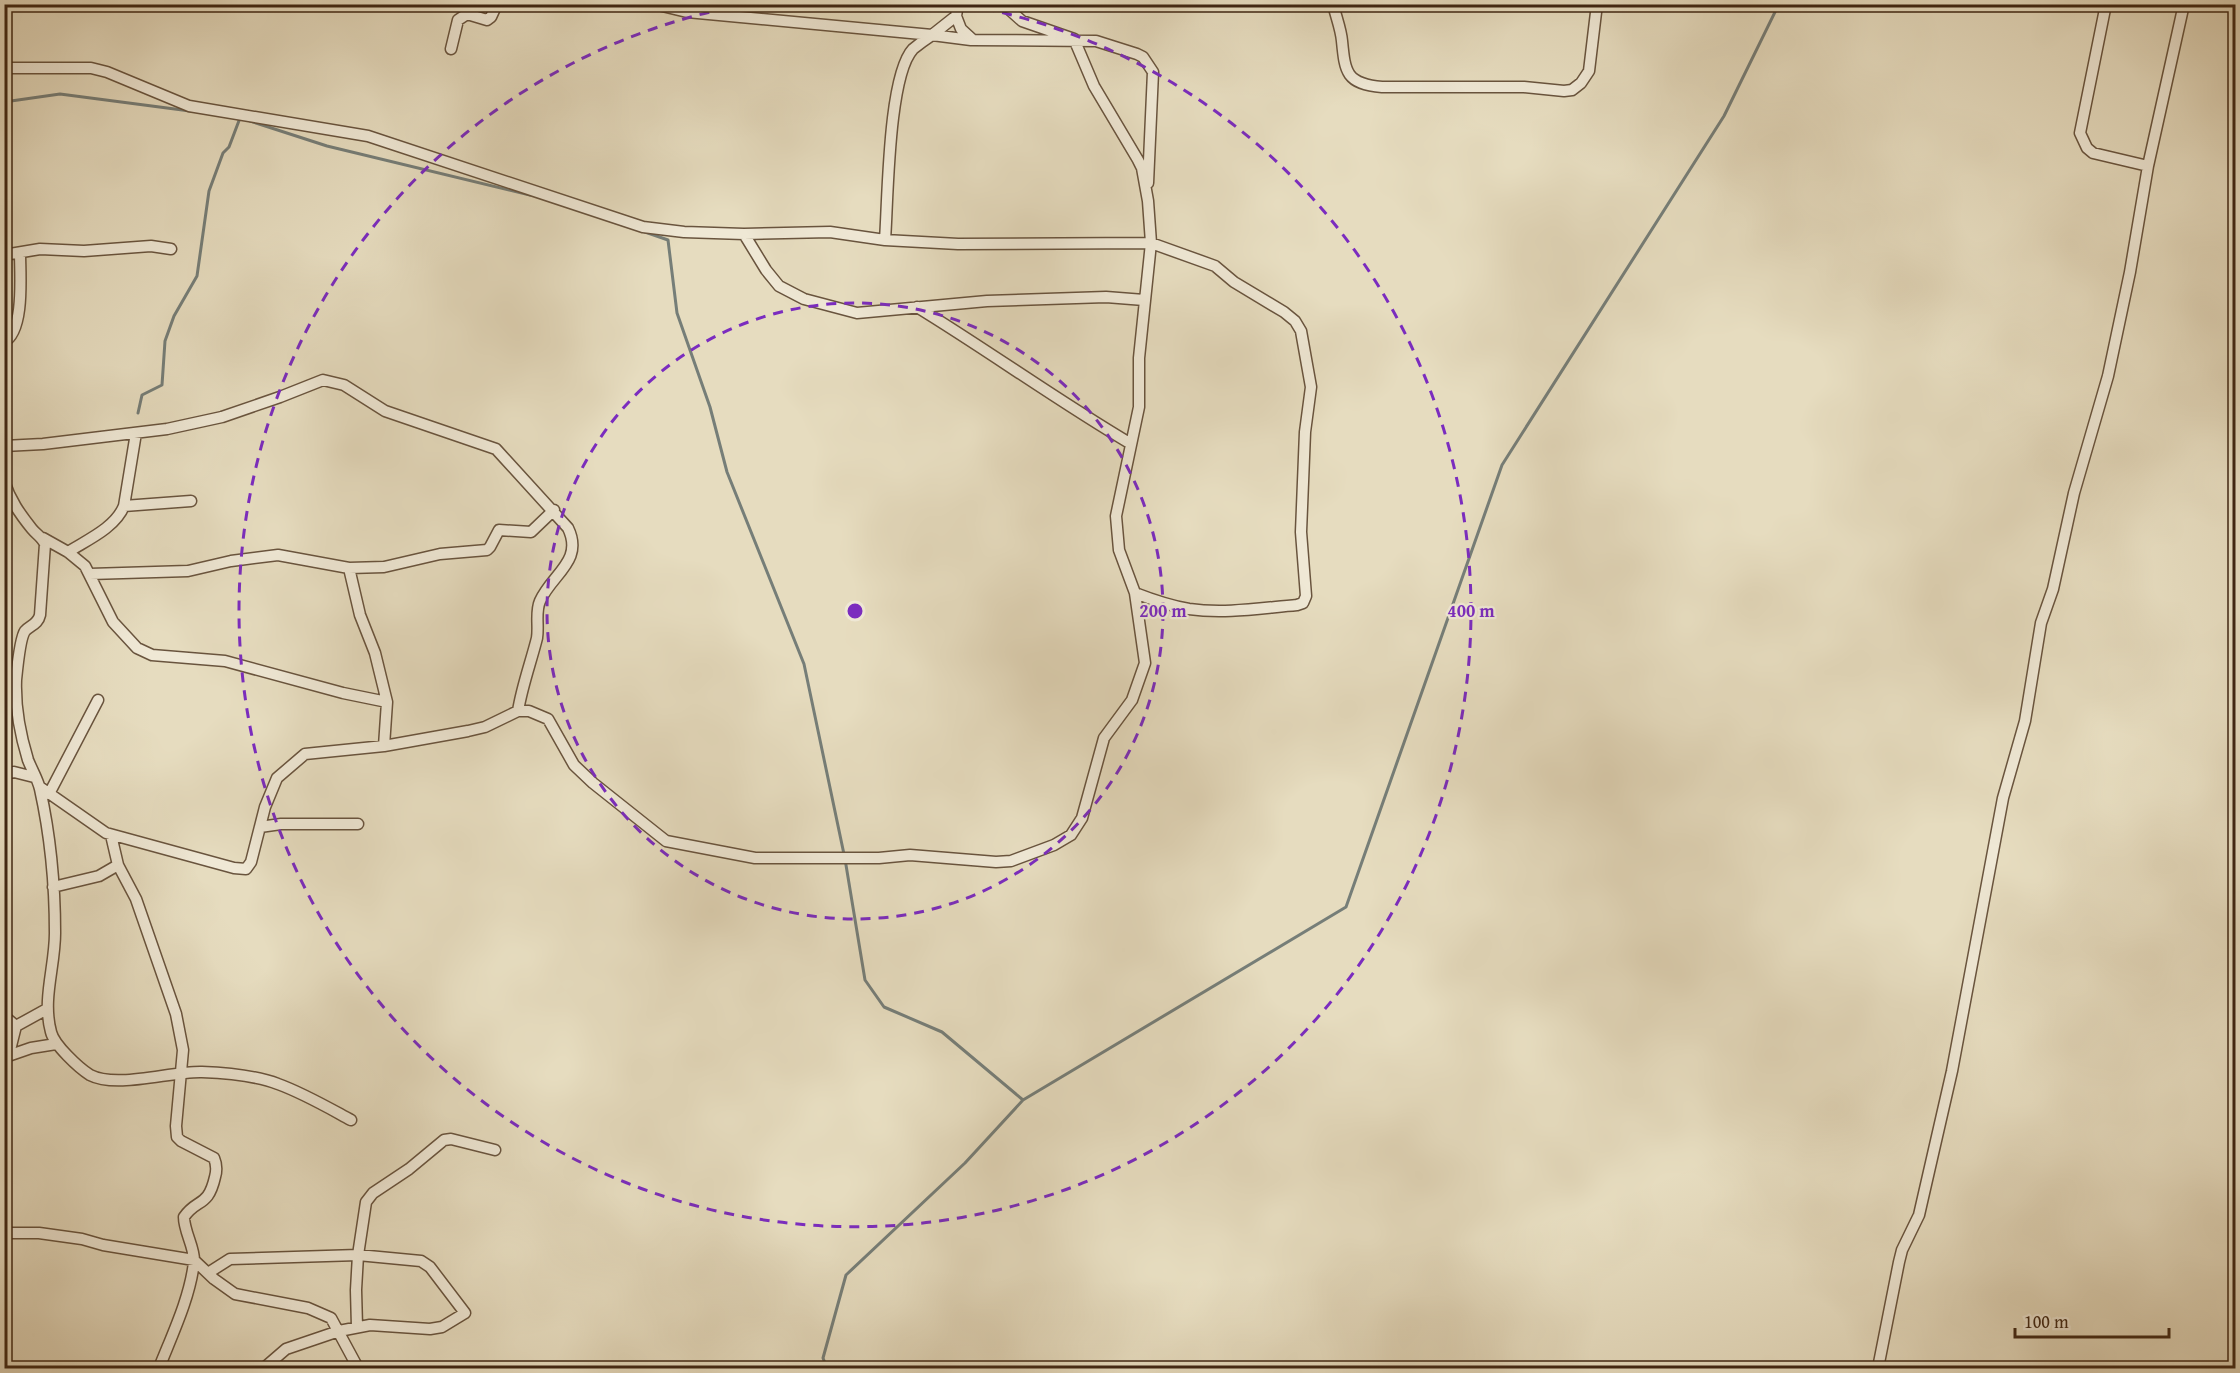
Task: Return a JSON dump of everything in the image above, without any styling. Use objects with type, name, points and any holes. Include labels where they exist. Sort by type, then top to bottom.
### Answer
[{"type":"street","points":[[451,49],[458,20],[461,17],[467,14],[487,20],[491,17],[497,4]]},
{"type":"street","points":[[4,774],[14,772],[37,782],[49,794],[100,830],[111,835],[234,868],[246,869],[251,862],[265,807],[277,778],[301,756],[309,752],[384,746],[485,727],[518,711],[529,711],[548,719],[574,765],[592,783],[666,842],[755,858],[879,858],[910,855],[996,862],[1011,861],[1062,841],[1071,835],[1082,818],[1104,738],[1132,700],[1143,669],[1145,654],[1135,594],[1119,550],[1116,522],[1117,507],[1140,396],[1138,358],[1151,243],[1148,201],[1153,80],[1149,66],[1143,57],[1137,54],[1096,41],[1074,39],[973,40],[687,12],[654,4]]},
{"type":"street","points":[[1003,4],[1022,21],[1074,39],[1089,77],[1138,160],[1148,201]]},
{"type":"street","points":[[1333,4],[1342,41],[1343,62],[1354,80],[1365,85],[1382,87],[1537,87],[1564,92],[1572,90],[1581,83],[1589,71],[1597,4]]},
{"type":"street","points":[[2106,4],[2080,133],[2087,148],[2093,153],[2148,165]]},
{"type":"street","points":[[1878,1368],[1899,1262],[1919,1215],[1952,1071],[2003,798],[2025,721],[2041,623],[2053,589],[2074,493],[2108,376],[2130,272],[2148,165],[2184,4]]},
{"type":"street","points":[[885,240],[897,87],[911,52],[957,10]]},
{"type":"street","points":[[957,10],[961,29],[973,40]]},
{"type":"street","points":[[9,68],[91,68],[189,106],[368,136],[643,227],[684,232],[744,234],[830,232],[885,240],[958,244],[1151,243],[1215,267],[1234,282],[1284,312],[1296,321],[1301,331],[1311,387],[1305,432],[1301,532],[1306,596],[1303,603],[1297,605],[1229,611],[1191,609],[1135,594]]},
{"type":"street","points":[[744,234],[766,270],[780,286],[804,299],[857,313],[987,301],[1107,297],[1144,300]]},
{"type":"street","points":[[4,255],[40,249],[84,251],[151,246],[171,249]]},
{"type":"street","points":[[4,342],[12,337],[20,306],[20,253]]},
{"type":"street","points":[[917,307],[989,351],[1009,368],[1072,410],[1131,444]]},
{"type":"street","points":[[4,446],[43,444],[167,429],[222,417],[323,380],[344,385],[385,411],[496,449],[554,510],[568,528],[573,538],[574,549],[539,603],[537,636],[518,711]]},
{"type":"street","points":[[68,552],[115,522],[121,515],[136,433]]},
{"type":"street","points":[[4,481],[18,511],[35,533],[68,552],[85,566],[113,622],[141,652],[152,655],[225,661],[343,693],[387,702]]},
{"type":"street","points":[[124,506],[191,501]]},
{"type":"street","points":[[90,574],[188,571],[231,561],[278,555],[349,568],[392,566],[440,554],[487,550],[499,530],[531,531],[554,510]]},
{"type":"street","points":[[43,538],[45,550],[40,615],[37,622],[23,635],[16,678],[16,701],[20,730],[37,782],[53,887],[55,936],[47,1009],[56,1044],[87,1072],[98,1078],[131,1080],[181,1073],[232,1074],[276,1083],[351,1120]]},
{"type":"street","points":[[349,568],[360,615],[375,653],[387,702],[384,746]]},
{"type":"street","points":[[4,682],[16,678]]},
{"type":"street","points":[[49,794],[98,700]]},
{"type":"street","points":[[260,827],[292,824],[358,824]]},
{"type":"street","points":[[111,835],[118,865],[136,899],[176,1014],[183,1050],[177,1137],[214,1158],[217,1167],[208,1198],[184,1217],[194,1260],[186,1295],[159,1368]]},
{"type":"street","points":[[53,887],[99,876],[118,865]]},
{"type":"street","points":[[5,1057],[11,1046],[16,1026],[47,1009]]},
{"type":"street","points":[[4,1016],[16,1026]]},
{"type":"street","points":[[5,1057],[31,1048],[56,1044]]},
{"type":"street","points":[[357,1327],[358,1255],[364,1208],[369,1198],[444,1140],[451,1139],[495,1150]]},
{"type":"street","points":[[4,1233],[39,1233],[82,1239],[103,1245],[194,1260],[235,1294],[322,1313],[331,1318],[358,1368]]},
{"type":"street","points":[[208,1273],[230,1259],[358,1255],[425,1262],[465,1313],[446,1326],[437,1328],[370,1325],[339,1331],[286,1348],[264,1368]]},
{"type":"waterway","points":[[827,1368],[823,1358],[846,1275],[965,1163],[1023,1100],[1346,907],[1502,465],[1724,116],[1779,4]]},
{"type":"waterway","points":[[4,102],[60,94],[190,111]]},
{"type":"waterway","points":[[138,413],[142,395],[162,385],[165,341],[174,316],[197,276],[209,191],[223,153],[229,147],[240,118]]},
{"type":"waterway","points":[[250,121],[327,146],[530,195]]},
{"type":"waterway","points":[[645,232],[668,240],[677,313],[710,407],[727,472],[804,664],[845,859],[865,980],[884,1007],[942,1032],[1023,1100]]}]
